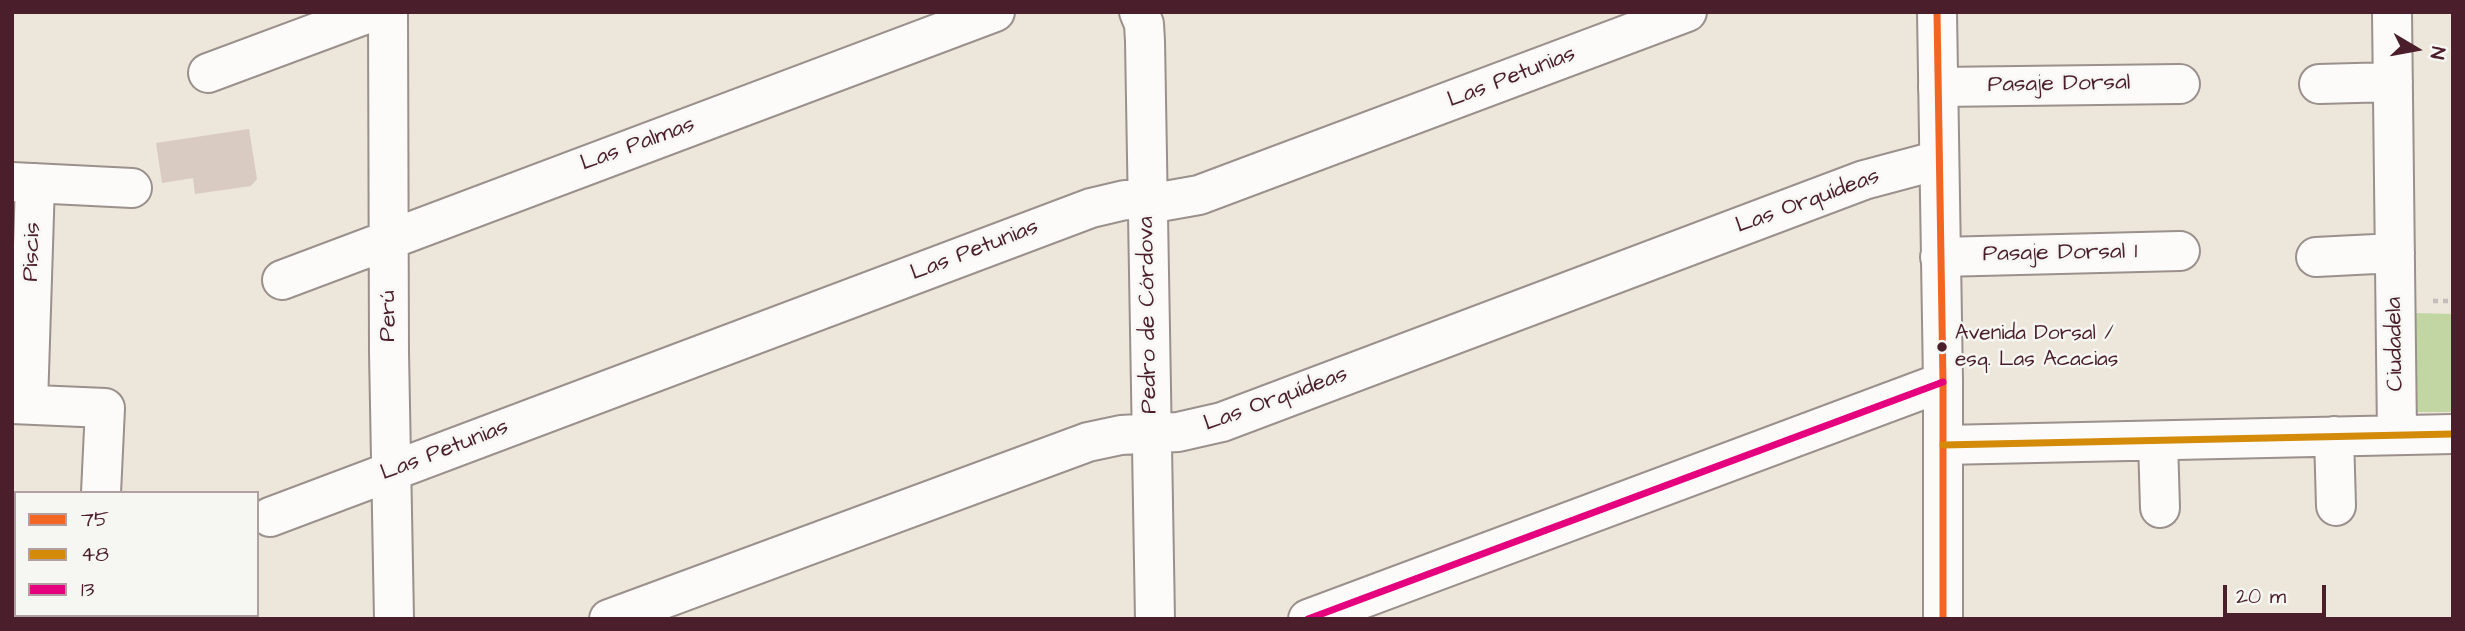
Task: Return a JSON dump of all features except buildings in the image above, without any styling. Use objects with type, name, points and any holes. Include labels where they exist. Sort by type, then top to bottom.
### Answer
[{"type":"street","points":[[208,73],[372,12]]},
{"type":"street","name":"Perú","points":[[388,12],[394,619]]},
{"type":"street","name":"Las Palmas","points":[[282,280],[995,12]]},
{"type":"street","name":"Pedro de Córdova","points":[[1139,12],[1144,24],[1145,41],[1155,619]]},
{"type":"street","name":"Las Petunias","points":[[270,517],[1091,208],[1125,200],[1173,200],[1199,195],[1687,12]]},
{"type":"street","points":[[1937,12],[1943,382],[1943,619]]},
{"type":"street","name":"Ciudadela","points":[[2392,12],[2397,435]]},
{"type":"street","points":[[2319,84],[2393,82]]},
{"type":"street","name":"Pasaje Dorsal","points":[[1938,88],[2179,83]]},
{"type":"street","name":"Las Orquídeas","points":[[609,619],[1088,442],[1121,435],[1178,432],[1222,422],[1864,180],[1939,160]]},
{"type":"street","points":[[24,183],[132,188]]},
{"type":"street","name":"Piscis","points":[[20,404],[24,183]]},
{"type":"street","name":"Pasaje Dorsal 1","points":[[1940,257],[2180,251]]},
{"type":"street","points":[[2316,257],[2395,253]]},
{"type":"street","points":[[1308,619],[1943,382]]},
{"type":"street","points":[[20,404],[105,408],[101,491]]},
{"type":"street","points":[[1943,445],[2453,434]]},
{"type":"street","points":[[2334,436],[2336,506]]},
{"type":"street","points":[[2158,440],[2160,508]]},
{"type":"green space","points":[[2413,313],[2453,314],[2453,412],[2414,412]]},
{"type":"transit line","name":"75","points":[[1937,12],[1943,382],[1943,619]]},
{"type":"transit line","name":"13","points":[[1308,619],[1943,382]]},
{"type":"transit line","name":"48","points":[[1943,445],[2453,434]]},
{"type":"place","name":"Avenida Dorsal / esq. Las Acacias","points":[[1942,347]]}]
